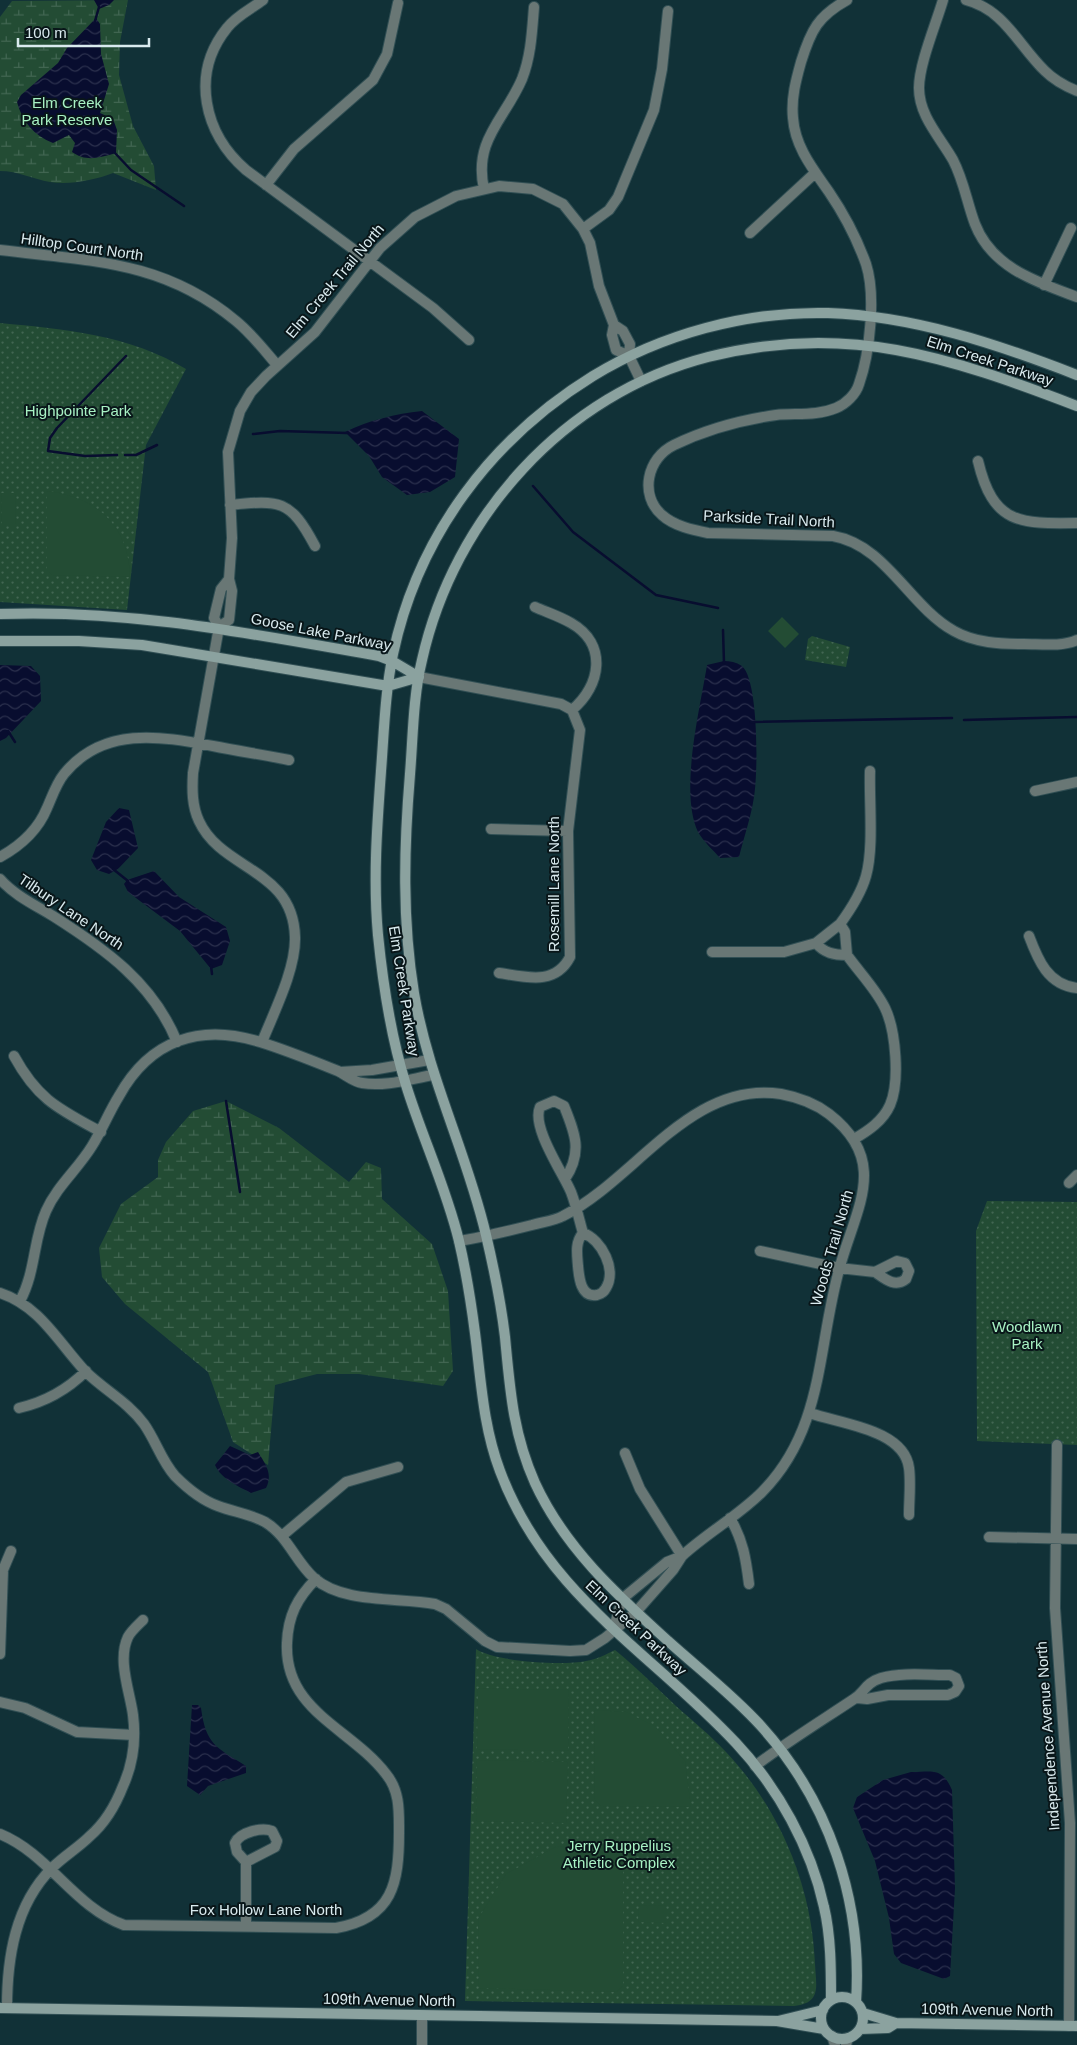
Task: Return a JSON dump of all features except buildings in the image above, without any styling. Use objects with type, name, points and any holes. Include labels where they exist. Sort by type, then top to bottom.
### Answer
[{"type":"street","points":[[264,0],[233,21],[221,37],[209,65],[206,90],[212,127],[221,143],[232,158],[433,308],[469,340]]},
{"type":"street","name":"Parkside Trail North","points":[[847,0],[821,18],[812,30],[793,96],[793,119],[797,139],[814,173],[843,215],[866,265],[872,304],[863,371],[858,387],[851,398],[839,407],[825,412],[776,415],[740,422],[705,432],[662,453],[650,473],[648,484],[650,496],[662,516],[676,524],[708,533],[833,536],[848,539],[872,554],[940,623],[972,639],[1007,644],[1061,643],[1077,640]]},
{"type":"street","points":[[943,0],[919,88],[924,113],[960,172],[975,225],[983,241],[1008,267],[1077,297]]},
{"type":"street","points":[[966,0],[985,7],[1000,18],[1044,71],[1077,91]]},
{"type":"street","points":[[266,185],[294,149],[373,80],[387,54],[398,3]]},
{"type":"street","points":[[484,189],[481,170],[487,139],[513,97],[528,64],[534,7]]},
{"type":"street","points":[[584,229],[609,210],[618,198],[654,110],[662,69],[668,11]]},
{"type":"street","points":[[750,233],[814,173]]},
{"type":"street","name":"Elm Creek Trail North","points":[[229,579],[221,589],[214,618],[219,627],[230,620],[232,591],[229,579],[232,538],[228,452],[240,411],[251,392],[277,365],[315,332],[369,261],[396,232],[415,217],[456,196],[484,189],[516,186],[548,195],[563,204],[584,229],[590,243],[599,286],[614,325],[624,332],[630,344],[629,356],[641,382]]},
{"type":"street","points":[[1044,284],[1071,228]]},
{"type":"street","name":"Hilltop Court North","points":[[0,250],[104,262],[155,273],[189,288],[214,304],[237,322],[277,365]]},
{"type":"street","name":"Elm Creek Parkway","points":[[831,2000],[826,1916],[818,1886],[792,1822],[755,1766],[734,1740],[612,1631],[582,1601],[542,1550],[525,1524],[505,1483],[489,1435],[480,1388],[470,1292],[459,1241],[404,1080],[383,980],[375,882],[376,836],[388,686],[392,660],[406,609],[422,567],[443,525],[470,483],[526,424],[562,396],[629,356],[671,339],[734,321],[797,313],[871,316],[908,322],[971,337],[1077,375]]},
{"type":"street","name":"Elm Creek Parkway","points":[[856,2002],[857,1954],[852,1913],[844,1875],[816,1805],[779,1748],[760,1725],[622,1599],[573,1546],[551,1513],[534,1481],[522,1448],[511,1408],[497,1282],[468,1174],[433,1075],[414,996],[405,903],[407,811],[419,677],[437,606],[450,574],[466,542],[490,506],[538,452],[572,423],[641,382],[691,361],[766,345],[815,342],[866,345],[946,359],[1077,406]]},
{"type":"street","points":[[978,461],[988,494],[995,505],[1004,511],[1026,521],[1077,523]]},
{"type":"street","points":[[230,505],[266,503],[287,507],[301,520],[315,546]]},
{"type":"street","points":[[0,641],[79,641],[142,645],[388,686],[419,677],[548,700],[572,710],[587,695],[594,683],[596,669],[590,640],[571,623],[535,607]]},
{"type":"street","name":"Goose Lake Parkway","points":[[0,614],[79,613],[142,617],[219,627],[379,656],[392,660],[419,677]]},
{"type":"street","points":[[219,627],[198,743],[192,790],[194,807],[199,823],[219,848],[259,873],[281,895],[294,924],[294,953],[262,1042]]},
{"type":"street","name":"Rosemill Lane North","points":[[499,973],[542,979],[557,973],[566,965],[570,957],[568,831],[580,739],[578,721],[572,710]]},
{"type":"street","points":[[0,857],[14,849],[39,822],[64,774],[90,752],[124,738],[148,736],[289,760]]},
{"type":"street","points":[[712,952],[784,952],[816,943],[840,924],[859,894],[866,875],[869,856],[870,771]]},
{"type":"street","points":[[1035,791],[1077,782]]},
{"type":"street","points":[[491,829],[568,831]]},
{"type":"street","name":"Tilbury Lane North","points":[[0,879],[19,895],[99,946],[123,966],[156,1002],[169,1022],[177,1042]]},
{"type":"street","points":[[840,924],[845,932],[847,955],[884,1005],[891,1024],[894,1041],[894,1090],[890,1105],[876,1124],[854,1139]]},
{"type":"street","points":[[1029,936],[1046,972],[1063,984],[1077,988]]},
{"type":"street","points":[[816,943],[822,950],[836,955],[847,955]]},
{"type":"street","points":[[20,1301],[33,1269],[39,1231],[46,1210],[57,1190],[88,1153],[101,1132],[118,1096],[142,1063],[158,1051],[197,1035],[237,1035],[262,1042],[339,1072],[360,1083],[381,1084],[433,1075]]},
{"type":"street","points":[[14,1056],[25,1075],[39,1093],[55,1107],[101,1132]]},
{"type":"street","points":[[339,1072],[401,1066],[429,1060]]},
{"type":"street","name":"Woods Trail North","points":[[459,1241],[561,1218],[576,1209],[692,1117],[710,1105],[748,1093],[769,1092],[789,1096],[825,1111],[841,1123],[854,1139],[864,1161],[864,1189],[839,1268],[822,1343],[810,1413],[795,1450],[762,1492],[682,1556],[667,1562],[622,1599]]},
{"type":"street","points":[[565,1179],[572,1168],[576,1151],[572,1128],[564,1106],[554,1101],[540,1107],[538,1118],[558,1170],[565,1179],[583,1233]]},
{"type":"street","points":[[1069,1183],[1077,1175]]},
{"type":"street","points":[[583,1233],[590,1235],[600,1246],[608,1263],[610,1276],[606,1288],[602,1293],[594,1295],[586,1292],[581,1285],[578,1271],[578,1239],[583,1233]]},
{"type":"street","points":[[760,1250],[839,1268],[876,1272]]},
{"type":"street","points":[[0,1293],[20,1301],[42,1318],[86,1371],[132,1409],[145,1426],[163,1461],[191,1491],[219,1507],[260,1519],[283,1535],[346,1482],[398,1467]]},
{"type":"street","points":[[19,1408],[34,1404],[57,1393],[86,1371]]},
{"type":"street","points":[[810,1413],[886,1437],[900,1448],[909,1467],[909,1515]]},
{"type":"street","name":"Independence Avenue North","points":[[1056,1445],[1054,1608],[1070,1823],[1073,2026]]},
{"type":"street","points":[[625,1453],[644,1495],[682,1556]]},
{"type":"street","points":[[730,1518],[740,1536],[745,1551],[749,1584]]},
{"type":"street","name":"Woods Trail North","points":[[283,1535],[302,1565],[316,1579],[340,1593],[435,1604],[446,1609],[485,1641],[498,1647],[570,1651],[586,1650],[605,1638],[636,1612],[673,1570],[682,1556]]},
{"type":"street","points":[[989,1537],[1077,1539]]},
{"type":"street","points":[[0,1654],[3,1570],[11,1551]]},
{"type":"street","name":"Fox Hollow Lane North","points":[[0,1834],[23,1846],[97,1912],[124,1924],[336,1928],[358,1922],[372,1914],[386,1900],[398,1874],[399,1811],[394,1786],[378,1765],[303,1698],[290,1674],[286,1648],[290,1615],[298,1600],[316,1579]]},
{"type":"street","points":[[612,1631],[622,1599]]},
{"type":"street","points":[[3,2008],[12,1942],[29,1900],[51,1869],[91,1836],[115,1803],[129,1769],[134,1735],[133,1715],[125,1669],[125,1649],[128,1637],[143,1620]]},
{"type":"street","points":[[755,1766],[779,1748],[857,1698],[864,1686],[880,1678],[896,1675],[950,1675],[956,1678],[959,1686],[955,1692],[948,1695],[888,1695],[866,1699],[857,1698]]},
{"type":"street","points":[[0,1702],[26,1708],[77,1732],[134,1735]]},
{"type":"street","points":[[246,1862],[246,1926]]},
{"type":"street","points":[[843,1997],[856,2002],[863,2013],[860,2029],[847,2042],[831,2037],[821,2017],[823,2010],[831,2000],[843,1997]]},
{"type":"street","name":"109th Avenue North","points":[[3,2008],[778,2021],[823,2010]]},
{"type":"street","name":"109th Avenue North","points":[[863,2013],[896,2024],[1073,2026]]},
{"type":"street","points":[[422,2016],[422,2045]]},
{"type":"street","name":"109th Avenue North","points":[[778,2021],[831,2037]]},
{"type":"street","name":"109th Avenue North","points":[[860,2029],[888,2028],[896,2024]]},
{"type":"green space","name":"Elm Creek Park Reserve","points":[[128,0],[120,42],[119,75],[133,126],[154,166],[156,190],[113,173],[82,181],[58,183],[13,172],[0,171],[0,17],[12,1]]},
{"type":"green space","name":"Highpointe Park","points":[[0,323],[72,331],[119,341],[142,348],[186,369],[146,445],[127,610],[0,602]]},
{"type":"green space","points":[[47,491],[65,494],[80,500],[95,507],[106,517],[124,542],[130,577],[52,575],[47,570]]},
{"type":"green space","points":[[1,493],[15,493],[16,524],[2,524]]},
{"type":"green space","points":[[782,617],[799,634],[785,648],[768,631]]},
{"type":"green space","points":[[812,636],[850,647],[846,667],[805,660],[808,639]]},
{"type":"green space","points":[[226,1101],[279,1128],[349,1182],[366,1162],[381,1168],[382,1199],[432,1244],[448,1291],[453,1371],[443,1386],[359,1374],[317,1374],[275,1385],[268,1465],[233,1442],[208,1372],[125,1304],[102,1277],[99,1248],[121,1204],[158,1177],[158,1160],[166,1142],[193,1111]]},
{"type":"green space","name":"Woodlawn Park","points":[[987,1201],[1077,1202],[1077,1445],[977,1441],[976,1231]]},
{"type":"green space","name":"Jerry Ruppelius Athletic Complex","points":[[476,1649],[498,1657],[546,1663],[590,1660],[615,1650],[726,1752],[762,1798],[790,1850],[800,1878],[813,1935],[816,1986],[813,1997],[809,2001],[794,2006],[465,2001]]},
{"type":"green space","points":[[478,1688],[569,1690],[568,1751],[477,1749]]},
{"type":"green space","points":[[595,1710],[626,1712],[656,1727],[685,1761],[691,1807],[601,1806],[594,1799]]},
{"type":"green space","points":[[477,1760],[568,1762],[566,1823],[476,1821]]},
{"type":"green space","points":[[557,1846],[623,1849],[623,1986],[616,1992],[479,1988],[478,1919],[506,1874]]},
{"type":"green space","points":[[639,1905],[666,1906],[666,1923],[638,1922]]},
{"type":"water","points":[[94,0],[114,0],[109,5],[99,9]]},
{"type":"water","points":[[96,18],[100,24],[101,54],[109,84],[100,113],[113,119],[117,130],[116,153],[98,158],[88,158],[72,152],[75,143],[69,135],[53,143],[40,136],[30,127],[22,115],[17,102],[21,95],[58,63],[67,48]]},
{"type":"water","points":[[422,411],[459,439],[455,477],[430,492],[407,495],[382,477],[369,456],[345,432],[383,418]]},
{"type":"water","points":[[724,661],[742,666],[748,675],[752,690],[756,729],[756,769],[753,804],[739,857],[720,858],[698,832],[690,795],[696,727],[707,665]]},
{"type":"water","points":[[0,665],[31,666],[40,676],[41,701],[6,738],[0,741]]},
{"type":"water","points":[[119,808],[129,810],[138,848],[118,869],[109,874],[97,870],[91,860],[106,822]]},
{"type":"water","points":[[154,871],[179,897],[226,927],[230,941],[222,965],[211,969],[180,931],[128,892],[124,884],[127,880]]},
{"type":"water","points":[[230,1446],[250,1455],[258,1452],[269,1474],[266,1488],[251,1493],[230,1482],[221,1474],[215,1465]]},
{"type":"water","points":[[192,1705],[198,1705],[201,1708],[206,1730],[214,1744],[246,1766],[246,1773],[208,1786],[200,1795],[187,1786]]},
{"type":"water","points":[[911,1772],[936,1772],[944,1777],[952,1790],[955,1888],[950,1976],[944,1979],[901,1963],[894,1954],[889,1918],[875,1861],[853,1808],[857,1797],[883,1780]]},
{"type":"waterway","points":[[95,21],[99,7]]},
{"type":"waterway","points":[[114,152],[131,170],[184,206]]},
{"type":"waterway","points":[[117,455],[85,456],[48,451],[50,438],[57,428],[126,356]]},
{"type":"waterway","points":[[253,434],[280,431],[347,433]]},
{"type":"waterway","points":[[125,455],[136,455],[157,445]]},
{"type":"waterway","points":[[533,486],[573,532],[656,595],[718,608]]},
{"type":"waterway","points":[[723,630],[724,663]]},
{"type":"waterway","points":[[964,720],[1077,717]]},
{"type":"waterway","points":[[751,722],[952,718]]},
{"type":"waterway","points":[[8,731],[15,742]]},
{"type":"waterway","points":[[113,869],[128,881]]},
{"type":"waterway","points":[[211,966],[212,974]]},
{"type":"waterway","points":[[226,1101],[240,1192]]}]
